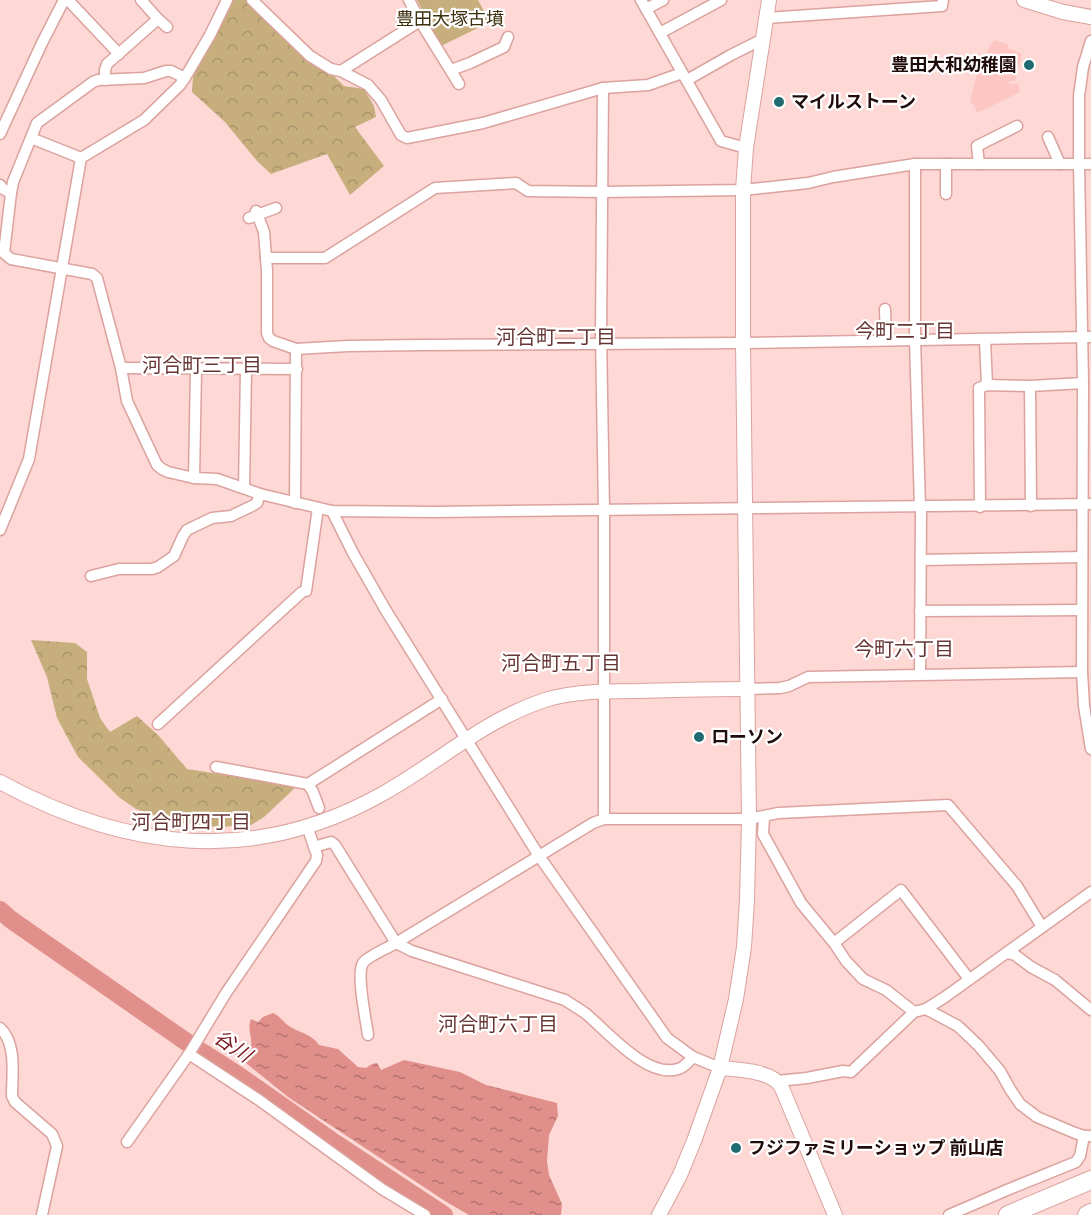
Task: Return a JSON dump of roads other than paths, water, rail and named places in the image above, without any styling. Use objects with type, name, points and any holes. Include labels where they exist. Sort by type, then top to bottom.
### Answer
[{"type":"highway","points":[[1008,1215],[1091,1180]]},
{"type":"street","points":[[0,134],[63,0]]},
{"type":"street","points":[[68,0],[118,54]]},
{"type":"street","points":[[141,0],[167,27]]},
{"type":"street","points":[[0,530],[29,459],[81,158],[144,120],[180,85],[227,0]]},
{"type":"street","points":[[252,0],[310,56],[331,69],[341,71],[368,85],[381,99],[401,135],[407,138],[483,123],[603,88],[648,85],[684,77],[763,39]]},
{"type":"street","points":[[409,0],[459,84]]},
{"type":"street","points":[[663,0],[643,5],[721,141],[746,148]]},
{"type":"street","points":[[660,33],[721,0]]},
{"type":"street","points":[[659,1215],[691,1150],[720,1068],[736,999],[744,947],[749,819],[743,190],[746,148],[769,0]]},
{"type":"street","points":[[766,18],[942,6],[943,0]]},
{"type":"street","points":[[1023,0],[1063,12],[1091,17]]},
{"type":"street","points":[[105,80],[105,70],[108,64],[158,19]]},
{"type":"street","points":[[341,71],[420,21]]},
{"type":"street","points":[[450,70],[504,47],[508,37]]},
{"type":"street","points":[[1091,41],[1083,67],[1079,96],[1079,164],[1086,260],[1086,338],[1083,383],[1087,504],[1082,557],[1082,672],[1084,706],[1091,749]]},
{"type":"street","points":[[185,78],[166,71],[144,78],[93,82],[37,123],[13,182],[4,252],[10,259],[92,274],[97,278],[121,368],[127,401],[157,465],[168,472],[194,478],[217,478],[260,494],[332,511],[445,512],[1087,504]]},
{"type":"street","points":[[603,88],[601,343],[604,510],[604,819]]},
{"type":"street","points":[[979,164],[977,146],[1017,126]]},
{"type":"street","points":[[1048,137],[1060,164]]},
{"type":"street","points":[[32,138],[81,158]]},
{"type":"street","points":[[266,258],[325,258],[435,188],[516,183],[528,191],[743,190],[808,183],[915,164],[1091,164]]},
{"type":"street","points":[[915,164],[915,339],[921,510],[920,674]]},
{"type":"street","points":[[946,164],[946,195]]},
{"type":"street","points":[[0,185],[11,193]]},
{"type":"street","points":[[276,208],[254,215],[264,232],[267,333],[273,341],[296,350],[348,346],[1086,338]]},
{"type":"street","points":[[885,309],[886,340]]},
{"type":"street","points":[[985,340],[987,385]]},
{"type":"street","points":[[295,503],[296,350]]},
{"type":"street","points":[[121,368],[297,369]]},
{"type":"street","points":[[194,478],[196,370]]},
{"type":"street","points":[[244,488],[246,370]]},
{"type":"street","points":[[980,507],[979,388],[987,385],[1029,386],[1083,383]]},
{"type":"street","points":[[1029,386],[1031,506]]},
{"type":"street","points":[[91,576],[119,569],[158,567],[174,556],[187,530],[212,518],[231,516],[252,506],[257,503],[260,494]]},
{"type":"street","points":[[158,724],[302,592],[306,591],[318,508]]},
{"type":"street","points":[[332,511],[353,553],[386,609],[539,856],[667,1038],[693,1057],[720,1068],[765,1074],[777,1080],[807,1078],[843,1071],[851,1072],[914,1012],[926,1009],[945,998],[1091,892]]},
{"type":"street","points":[[921,560],[1082,557]]},
{"type":"street","points":[[920,611],[1082,610]]},
{"type":"street","points":[[0,782],[89,822],[155,838],[180,841],[236,840],[275,835],[307,826],[355,807],[383,793],[490,724],[518,710],[567,695],[780,688],[808,677],[1082,672]]},
{"type":"street","points":[[216,767],[308,784],[442,699]]},
{"type":"street","points":[[308,784],[319,808]]},
{"type":"street","points":[[368,1035],[360,981],[364,962],[593,823],[604,819],[749,819],[778,813],[948,805],[1017,886],[1042,927]]},
{"type":"street","points":[[764,817],[763,834],[801,903],[863,979],[886,990],[914,1012]]},
{"type":"street","points":[[127,1142],[192,1049],[226,993],[316,861],[317,855],[307,826]]},
{"type":"street","points":[[314,848],[331,842],[335,845],[396,943],[412,951],[565,1000],[583,1011],[634,1056],[661,1070],[683,1067],[693,1057]]},
{"type":"street","points":[[834,943],[901,890],[969,980]]},
{"type":"street","points":[[1006,953],[1015,955],[1055,980],[1091,1010]]},
{"type":"street","points":[[926,1009],[958,1026],[978,1045],[1000,1071],[1020,1104],[1037,1117],[1087,1136],[1076,1162],[949,1215]]},
{"type":"street","points":[[0,1028],[5,1033],[12,1053],[12,1096],[15,1102],[52,1134],[57,1146],[42,1215]]},
{"type":"street","points":[[192,1049],[382,1189],[425,1215]]},
{"type":"street","points":[[777,1080],[835,1215]]},
{"type":"water","points":[[273,1013],[289,1026],[313,1038],[319,1045],[338,1049],[358,1067],[366,1068],[377,1063],[381,1070],[404,1060],[460,1072],[486,1085],[557,1103],[558,1116],[549,1135],[547,1161],[549,1175],[562,1204],[561,1215],[469,1215],[288,1097],[231,1051],[240,1053],[249,1051],[251,1019],[258,1022]]},
{"type":"waterway","name":"谷川","points":[[0,910],[188,1043],[444,1215]]},
{"type":"place","name":"豊田大和幼稚園","points":[[1029,65]]},
{"type":"place","name":"マイルストーン","points":[[779,102]]},
{"type":"place","name":"ローソン","points":[[699,737]]},
{"type":"place","name":"フジファミリーショップ 前山店","points":[[736,1148]]},
{"type":"district","name":"今町二丁目","points":[[905,331]]},
{"type":"district","name":"河合町二丁目","points":[[556,337]]},
{"type":"district","name":"河合町三丁目","points":[[202,365]]},
{"type":"district","name":"今町六丁目","points":[[904,649]]},
{"type":"district","name":"河合町五丁目","points":[[561,663]]},
{"type":"district","name":"河合町四丁目","points":[[191,822]]},
{"type":"district","name":"河合町六丁目","points":[[498,1024]]},
{"type":"park label","name":"豊田大塚古墳","points":[[450,19]]}]
